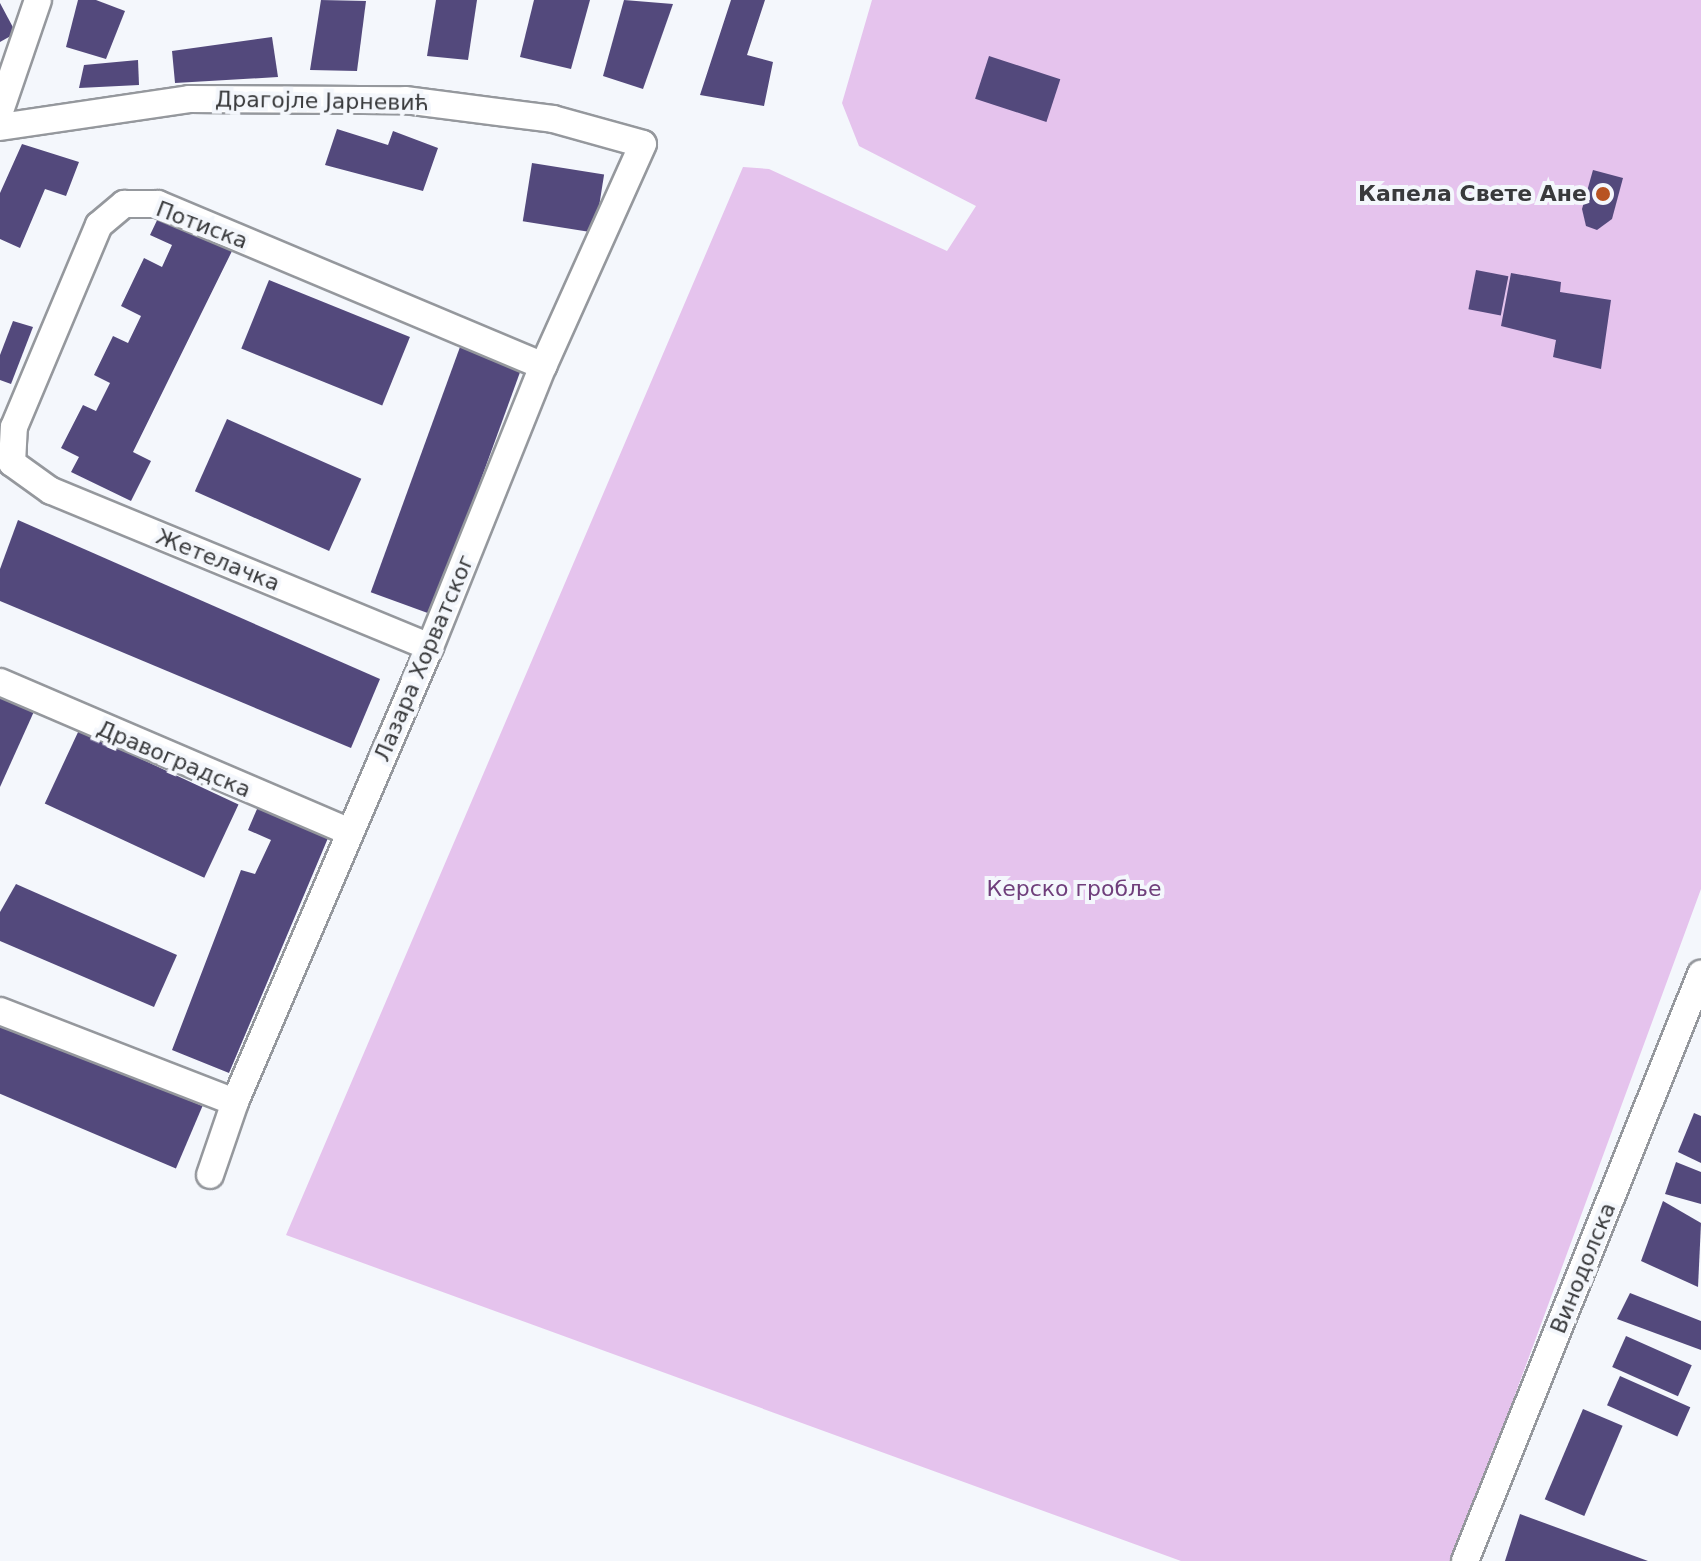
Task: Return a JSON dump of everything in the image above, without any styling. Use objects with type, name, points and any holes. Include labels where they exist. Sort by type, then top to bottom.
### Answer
[{"type":"street","points":[[0,111],[38,0]]},
{"type":"street","name":"Драгојле Јарневић","points":[[0,127],[189,99],[405,100],[553,119],[643,144]]},
{"type":"street","name":"Лазара Хорватског","points":[[210,1175],[235,1102],[430,647],[543,366],[643,144]]},
{"type":"street","name":"Потиска","points":[[12,463],[14,427],[99,225],[124,204],[158,204],[543,366]]},
{"type":"street","name":"Жетелачка","points":[[12,463],[51,491],[430,647]]},
{"type":"street","name":"Дравоградска","points":[[0,682],[350,832]]},
{"type":"street","name":"Винодолска","points":[[1465,1561],[1701,974]]},
{"type":"street","points":[[0,1011],[235,1102]]},
{"type":"green space","name":"Керско гробље","points":[[872,0],[1701,0],[1701,889],[1454,1561],[1181,1561],[286,1235],[743,167],[769,169],[947,251],[976,206],[859,146],[842,103]]},
{"type":"building","points":[[78,0],[96,0],[125,11],[106,59],[66,47]]},
{"type":"building","points":[[321,0],[366,1],[357,71],[310,70]]},
{"type":"building","points":[[436,0],[477,0],[468,60],[427,56]]},
{"type":"building","points":[[534,0],[590,0],[571,69],[520,57]]},
{"type":"building","points":[[624,0],[673,4],[643,89],[603,76]]},
{"type":"building","points":[[731,0],[765,0],[747,55],[773,62],[764,106],[700,95]]},
{"type":"building","points":[[0,3],[16,33],[0,42]]},
{"type":"building","points":[[272,37],[278,77],[175,83],[172,51]]},
{"type":"building","points":[[989,56],[1060,79],[1046,122],[975,99]]},
{"type":"building","points":[[138,60],[139,85],[79,88],[84,65]]},
{"type":"building","points":[[337,129],[388,145],[393,131],[438,148],[423,191],[325,165]]},
{"type":"building","points":[[22,144],[79,162],[66,196],[45,189],[20,248],[0,239],[0,193]]},
{"type":"building","points":[[532,163],[604,174],[595,233],[523,221]]},
{"type":"building","name":"Капела Свете Ане","points":[[1593,170],[1623,178],[1612,219],[1597,230],[1586,226],[1582,209]]},
{"type":"building","points":[[160,214],[233,249],[133,452],[151,461],[131,501],[71,472],[79,457],[61,448],[83,405],[96,411],[110,383],[94,375],[113,336],[128,343],[141,316],[121,306],[144,258],[162,267],[172,245],[150,235]]},
{"type":"building","points":[[1476,270],[1508,276],[1501,316],[1468,309]]},
{"type":"building","points":[[1511,273],[1561,282],[1560,292],[1611,300],[1601,369],[1553,357],[1556,340],[1501,326]]},
{"type":"building","points":[[269,280],[410,337],[382,406],[241,349]]},
{"type":"building","points":[[13,321],[33,327],[11,384],[0,380],[0,355]]},
{"type":"building","points":[[460,347],[521,369],[432,614],[371,592]]},
{"type":"building","points":[[227,419],[361,479],[329,551],[195,491]]},
{"type":"building","points":[[18,520],[380,679],[351,748],[0,601],[0,569]]},
{"type":"building","points":[[0,691],[36,707],[0,787]]},
{"type":"building","points":[[79,730],[239,804],[204,878],[45,803]]},
{"type":"building","points":[[260,802],[328,838],[229,1073],[172,1050],[241,870],[255,874],[271,840],[248,830]]},
{"type":"building","points":[[16,884],[177,955],[154,1007],[0,941],[0,912]]},
{"type":"building","points":[[0,1020],[203,1106],[176,1169],[0,1094]]},
{"type":"building","points":[[1694,1113],[1701,1116],[1701,1163],[1678,1152]]},
{"type":"building","points":[[1676,1162],[1701,1172],[1701,1204],[1665,1194]]},
{"type":"building","points":[[1663,1201],[1701,1223],[1698,1287],[1641,1261]]},
{"type":"building","points":[[1630,1293],[1701,1321],[1701,1350],[1617,1319]]},
{"type":"building","points":[[1626,1336],[1692,1365],[1678,1396],[1612,1367]]},
{"type":"building","points":[[1620,1376],[1690,1407],[1677,1437],[1607,1405]]},
{"type":"building","points":[[1583,1409],[1623,1426],[1584,1516],[1545,1499]]},
{"type":"building","points":[[1520,1514],[1648,1561],[1505,1561]]},
{"type":"place","name":"Капела Свете Ане","points":[[1603,194]]}]
